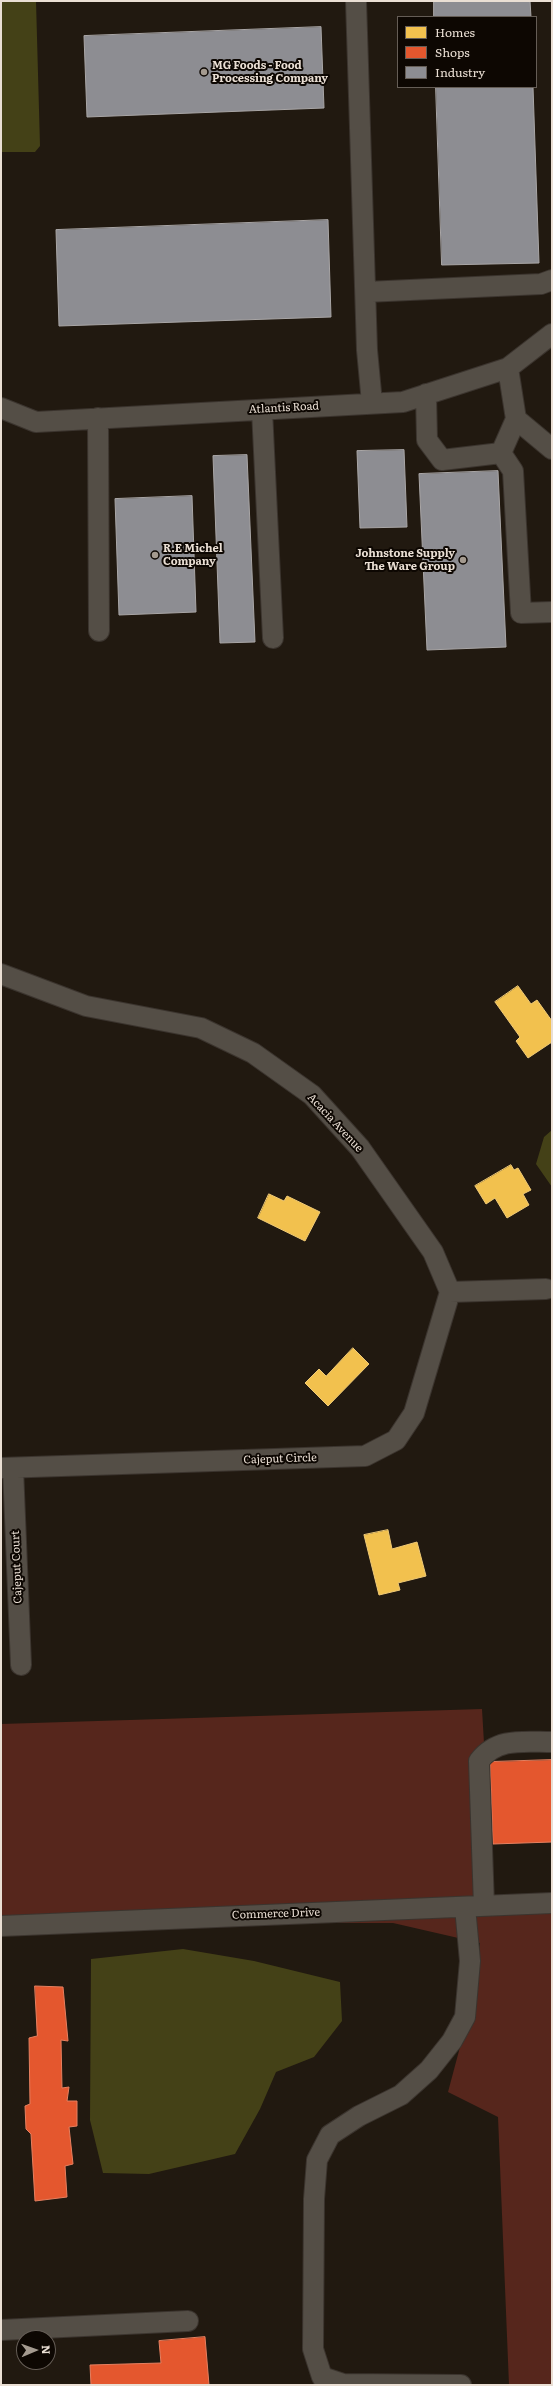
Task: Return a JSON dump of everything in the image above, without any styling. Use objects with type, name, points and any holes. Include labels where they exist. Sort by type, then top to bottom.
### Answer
[{"type":"street","points":[[356,1],[366,292],[372,404]]},
{"type":"street","points":[[366,292],[541,284],[552,280]]},
{"type":"street","name":"Atlantis Road","points":[[1,408],[36,422],[403,402],[508,368],[552,334]]},
{"type":"street","points":[[502,453],[516,419],[508,368]]},
{"type":"street","points":[[426,394],[427,440],[442,460],[502,453]]},
{"type":"street","points":[[262,410],[273,638]]},
{"type":"street","points":[[98,418],[99,631]]},
{"type":"street","points":[[516,419],[552,449]]},
{"type":"street","points":[[502,453],[513,471],[522,613],[552,612]]},
{"type":"street","name":"Acacia Avenue","points":[[1,974],[86,1006],[201,1028],[253,1052],[312,1095],[360,1148],[433,1252],[450,1292]]},
{"type":"street","points":[[450,1292],[546,1289]]},
{"type":"street","name":"Cajeput Circle","points":[[7,1468],[365,1456],[396,1440],[414,1413],[450,1292]]},
{"type":"street","name":"Cajeput Court","points":[[7,1468],[21,1666]]},
{"type":"street","points":[[461,2385],[343,2384],[322,2377],[313,2349],[314,2199],[317,2160],[330,2135],[359,2116],[401,2095],[428,2070],[452,2041],[465,2017],[475,1906],[479,1761],[488,1750],[508,1743],[552,1742]]},
{"type":"street","name":"Commerce Drive","points":[[1,1926],[552,1904]]},
{"type":"street","points":[[1,2330],[188,2321]]},
{"type":"shaded area","points":[[1,1],[36,1],[40,146],[35,152],[1,152]]},
{"type":"shaded area","points":[[552,1130],[552,1187],[536,1164],[544,1137]]},
{"type":"shaded area","points":[[482,1709],[493,1897],[1,1917],[1,1724]]},
{"type":"shaded area","points":[[552,1913],[552,2385],[509,2385],[498,2117],[448,2092],[468,2017],[480,1943],[393,1923],[274,1923]]},
{"type":"shaded area","points":[[183,1949],[254,1961],[340,1982],[342,2021],[314,2057],[276,2072],[260,2109],[235,2154],[149,2174],[103,2173],[90,2120],[91,1959]]},
{"type":"building: Homes","points":[[518,986],[531,1004],[537,1000],[552,1021],[552,1042],[528,1058],[516,1041],[520,1037],[495,1002]]},
{"type":"building: Homes","points":[[511,1165],[514,1170],[518,1168],[531,1190],[523,1194],[529,1205],[507,1218],[495,1198],[486,1204],[475,1186]]},
{"type":"building: Homes","points":[[269,1194],[284,1201],[287,1196],[320,1212],[305,1241],[258,1218]]},
{"type":"building: Homes","points":[[353,1348],[369,1364],[328,1406],[305,1383],[319,1369],[326,1376]]},
{"type":"building: Homes","points":[[388,1530],[392,1549],[417,1542],[426,1576],[398,1583],[400,1590],[379,1595],[364,1535]]},
{"type":"building: Shops","points":[[552,1760],[552,1842],[493,1844],[490,1762]]},
{"type":"building: Shops","points":[[35,1986],[63,1987],[68,2041],[61,2040],[62,2088],[69,2087],[67,2101],[77,2101],[77,2126],[69,2127],[73,2164],[65,2166],[67,2197],[35,2201],[31,2134],[26,2129],[25,2106],[30,2104],[29,2038],[37,2036]]},
{"type":"building: Shops","points":[[205,2337],[209,2385],[91,2385],[90,2365],[161,2363],[159,2341]]},
{"type":"building: Industry","points":[[434,1],[530,1],[531,16],[434,16]]},
{"type":"building: Industry","name":"MG Foods - Food Processing Company","points":[[321,27],[324,108],[87,117],[84,36]]},
{"type":"building: Industry","points":[[436,88],[533,88],[539,263],[442,265]]},
{"type":"building: Industry","points":[[328,220],[331,317],[59,326],[56,230]]},
{"type":"building: Industry","points":[[404,450],[407,527],[360,528],[357,451]]},
{"type":"building: Industry","points":[[247,455],[255,642],[220,643],[213,456]]},
{"type":"building: Industry","name":"Johnstone Supply The Ware Group","points":[[498,471],[506,647],[427,650],[419,474]]},
{"type":"building: Industry","name":"R.E Michel Company","points":[[192,496],[196,612],[119,615],[115,499]]},
{"type":"place","name":"MG Foods - Food Processing Company","points":[[204,72]]},
{"type":"place","name":"R.E Michel Company","points":[[155,555]]},
{"type":"place","name":"Johnstone Supply The Ware Group","points":[[463,560]]}]
